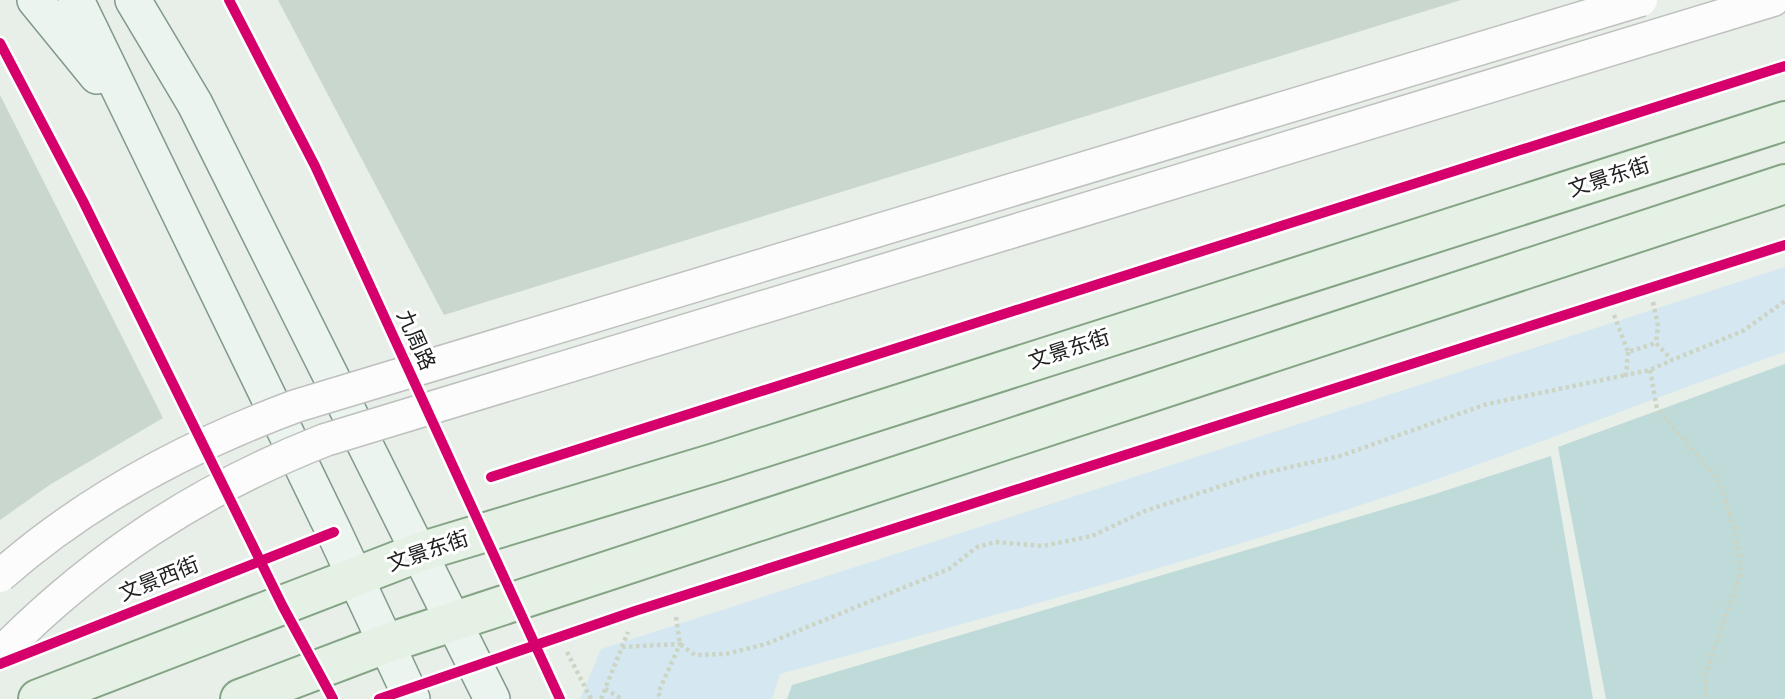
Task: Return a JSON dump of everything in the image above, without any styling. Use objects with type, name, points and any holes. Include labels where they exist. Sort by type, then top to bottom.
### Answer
[{"type":"main road","points":[[35,0],[130,116]]},
{"type":"main road","points":[[76,0],[412,699]]},
{"type":"main road","points":[[133,0],[195,104]]},
{"type":"main road","points":[[147,0],[195,104],[492,699]]},
{"type":"main road","name":"文景东街","points":[[354,577],[420,552],[731,457],[1785,121]]},
{"type":"main road","points":[[240,699],[385,644],[1785,184]]},
{"type":"main road","points":[[47,695],[354,577]]},
{"type":"street","points":[[0,576],[57,530],[145,473],[244,425],[296,406],[1641,0]]},
{"type":"street","points":[[0,654],[68,588],[106,558],[189,503],[279,458],[325,440],[1773,0]]},
{"type":"path","points":[[622,648],[680,645],[695,655],[726,654],[766,644],[949,569],[977,547],[996,542],[1043,546],[1092,536],[1145,511],[1255,475],[1340,456],[1487,404],[1650,370],[1743,331],[1785,301]]},
{"type":"path","points":[[1653,302],[1658,326],[1656,343],[1672,360]]},
{"type":"path","points":[[1614,315],[1628,352],[1626,375]]},
{"type":"path","points":[[1628,352],[1656,343]]},
{"type":"path","points":[[1650,370],[1657,409],[1718,479],[1735,528],[1741,574],[1705,674],[1705,699]]},
{"type":"path","points":[[662,699],[659,693],[680,645],[676,617]]},
{"type":"path","points":[[601,699],[628,632]]},
{"type":"path","points":[[567,652],[592,699]]},
{"type":"path","points":[[606,689],[622,699]]},
{"type":"shaded area","points":[[278,0],[1461,0],[444,315]]},
{"type":"shaded area","points":[[0,95],[163,418],[51,484],[0,520]]},
{"type":"shaded area","points":[[1785,267],[1785,352],[1489,461],[1198,556],[780,674],[772,699],[580,699],[601,649]]},
{"type":"shaded area","points":[[1785,364],[1785,699],[1606,699],[1558,447]]},
{"type":"shaded area","points":[[1551,456],[1593,699],[787,699],[792,685],[1432,495]]},
{"type":"cycle path","name":"九周路","points":[[229,0],[315,166],[560,699]]},
{"type":"cycle path","points":[[0,43],[83,201],[282,605],[333,699]]},
{"type":"cycle path","points":[[491,477],[1785,66]]},
{"type":"cycle path","points":[[379,699],[635,611],[1785,245]]},
{"type":"cycle path","name":"文景西街","points":[[0,664],[334,532]]}]
